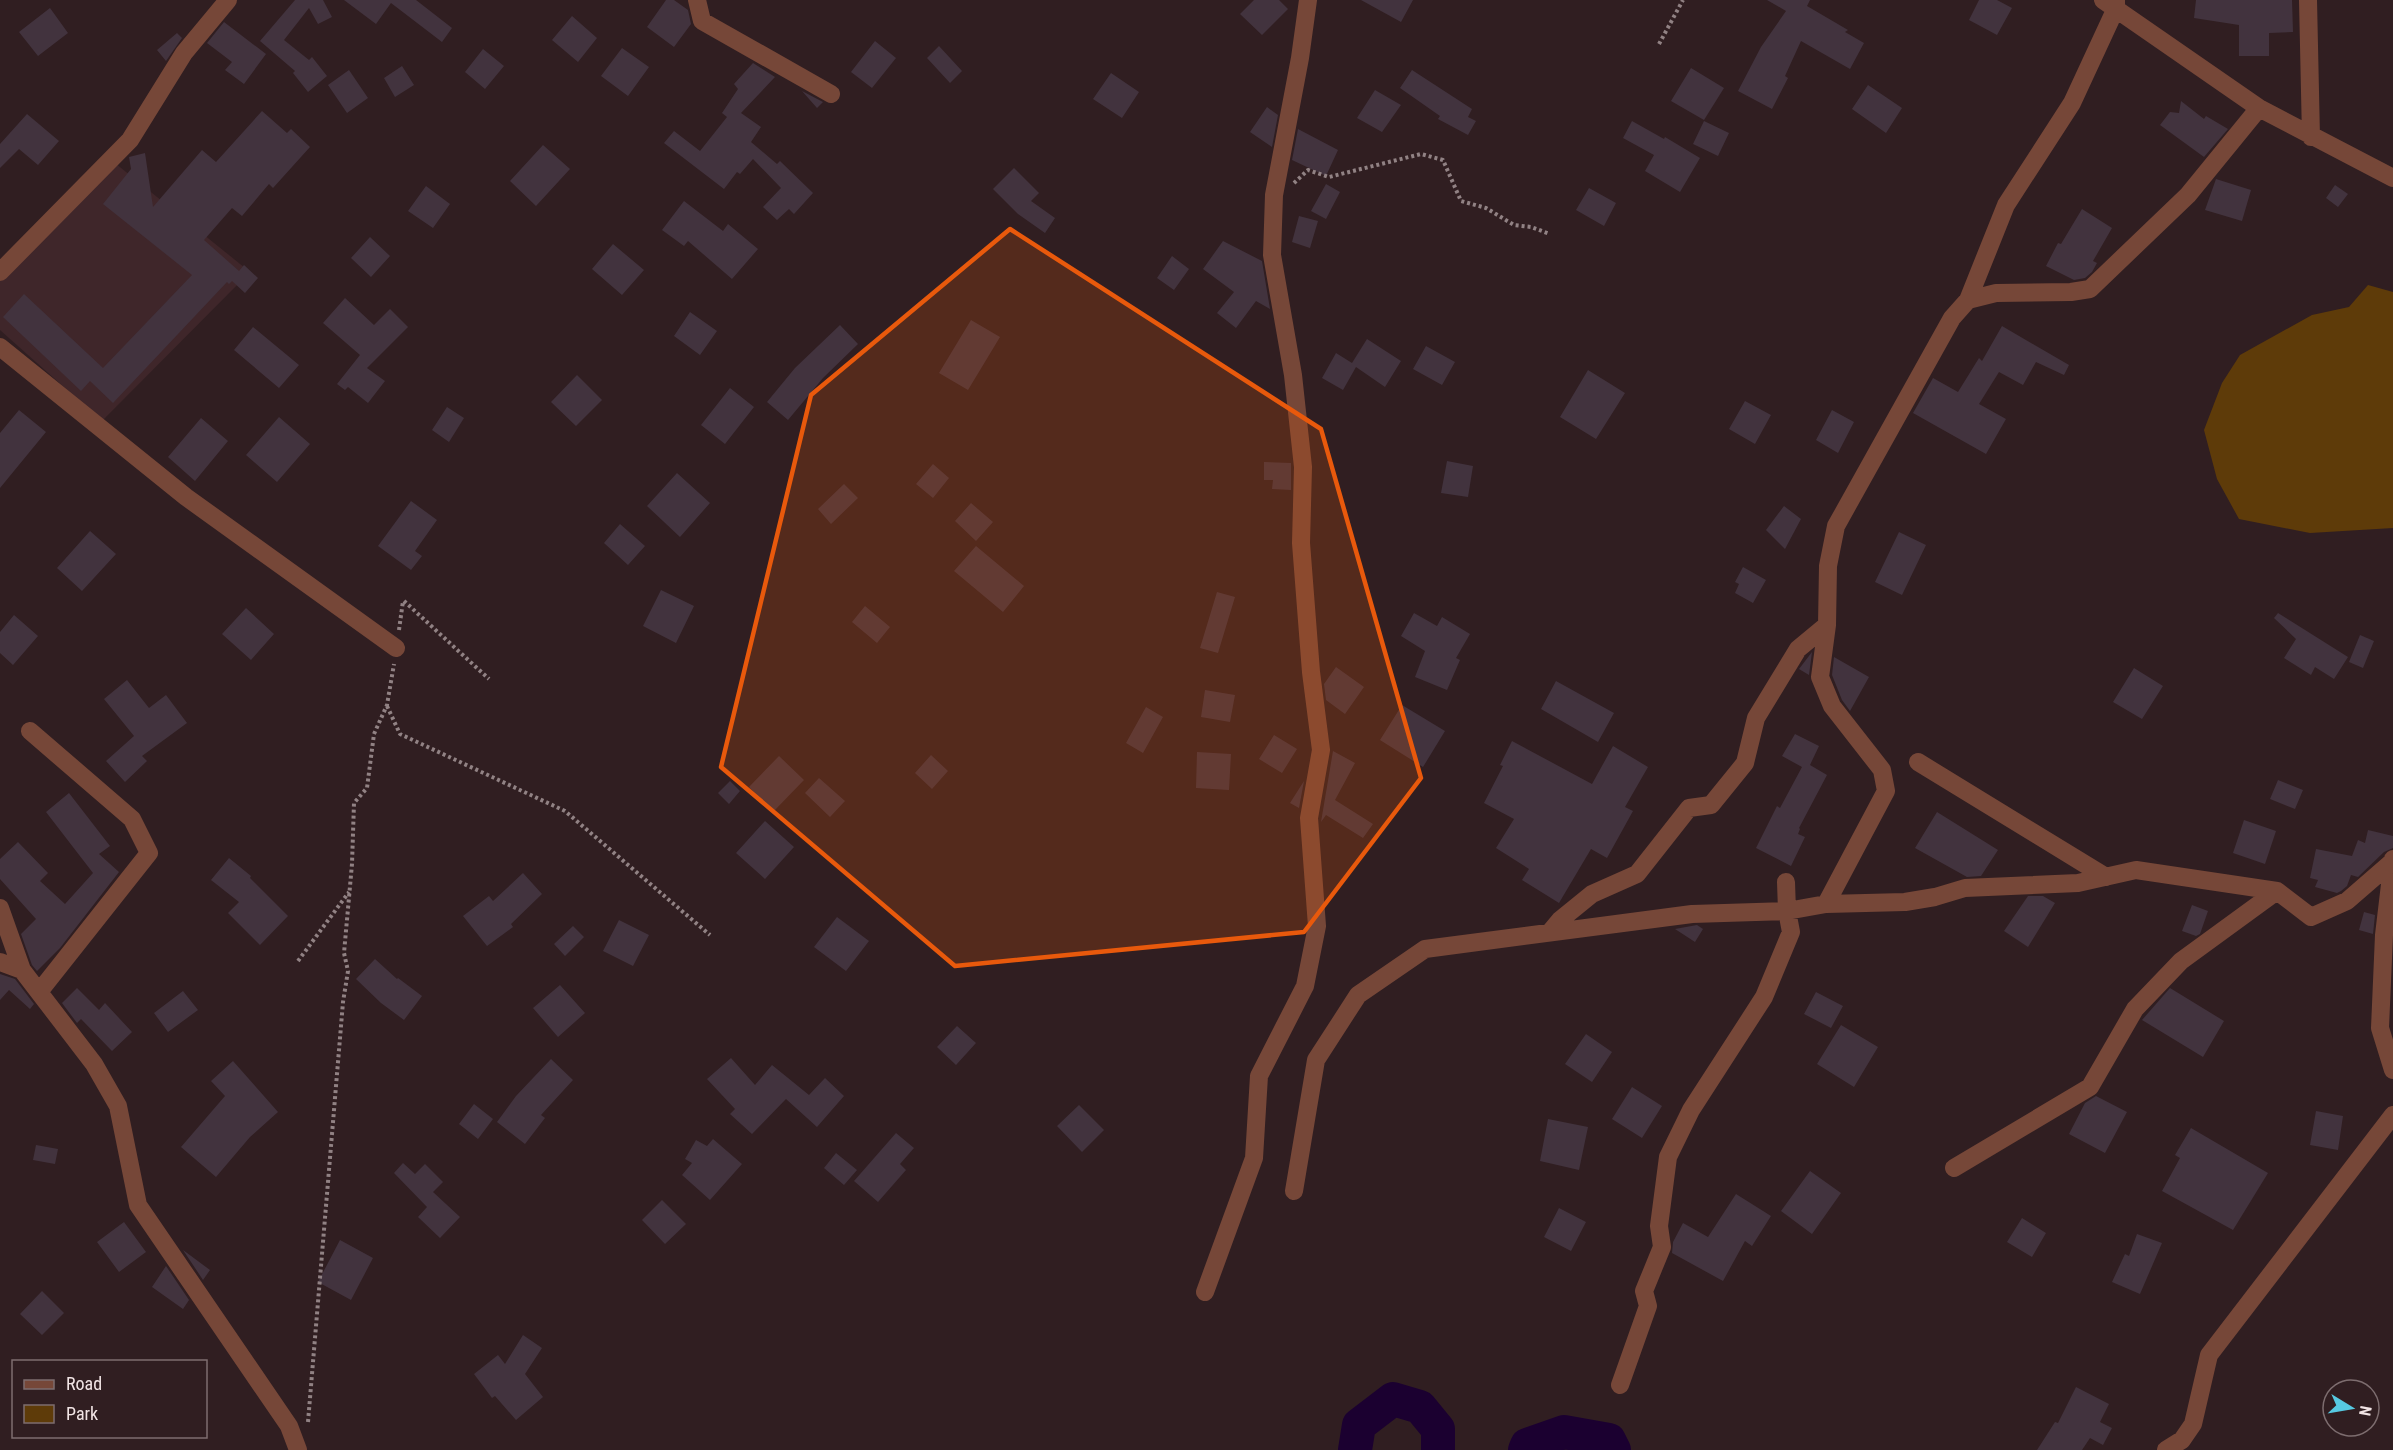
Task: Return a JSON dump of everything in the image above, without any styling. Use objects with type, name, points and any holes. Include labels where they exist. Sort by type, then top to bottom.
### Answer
[{"type":"street","points":[[0,272],[130,140],[184,53],[228,0]]},
{"type":"street","points":[[697,0],[702,21],[831,93]]},
{"type":"street","points":[[1205,1292],[1254,1158],[1259,1076],[1305,986],[1317,926],[1309,818],[1321,750],[1311,672],[1301,543],[1303,467],[1293,375],[1272,255],[1274,195],[1300,58],[1308,0]]},
{"type":"street","points":[[2308,0],[2312,137]]},
{"type":"street","points":[[1826,904],[1886,791],[1882,770],[1832,706],[1820,677],[1827,625],[1828,566],[1836,526],[1952,318],[1968,300],[2006,205],[2072,103],[2112,3],[2259,108],[2393,178]]},
{"type":"street","points":[[1968,300],[1996,292],[2071,292],[2091,288],[2188,195],[2259,108]]},
{"type":"street","points":[[0,348],[186,497],[396,648]]},
{"type":"street","points":[[1550,932],[1560,920],[1592,894],[1637,874],[1689,808],[1711,805],[1746,763],[1756,718],[1798,649],[1827,625]]},
{"type":"street","points":[[30,731],[132,819],[149,853],[39,992]]},
{"type":"street","points":[[1918,762],[2106,877]]},
{"type":"street","points":[[1294,1191],[1316,1060],[1358,995],[1425,949],[1692,914],[1787,911],[1826,904],[1905,902],[1935,897],[1965,888],[2078,883],[2136,870],[2277,891],[2311,916],[2347,901],[2393,861]]},
{"type":"street","points":[[2393,861],[2384,935],[2380,1028],[2393,1070]]},
{"type":"street","points":[[1620,1385],[1647,1306],[1644,1291],[1662,1247],[1659,1226],[1668,1157],[1691,1110],[1764,997],[1791,932],[1787,911],[1786,882]]},
{"type":"street","points":[[1954,1168],[2090,1087],[2135,1009],[2181,961],[2277,891]]},
{"type":"street","points":[[0,908],[22,970],[94,1064],[118,1106],[138,1205],[289,1426],[298,1450]]},
{"type":"street","points":[[0,962],[22,970]]},
{"type":"street","points":[[2166,1450],[2182,1440],[2193,1424],[2209,1355],[2393,1115]]},
{"type":"path","points":[[1659,44],[1683,0]]},
{"type":"path","points":[[1274,195],[1293,185],[1308,170],[1329,177],[1421,154],[1443,160],[1461,201],[1486,208],[1514,225],[1531,227],[1550,234]]},
{"type":"path","points":[[403,601],[489,679]]},
{"type":"path","points":[[307,1426],[343,1002],[348,971],[344,953],[354,803],[367,788],[374,734],[387,705],[400,734],[566,811],[710,935]]},
{"type":"path","points":[[298,961],[349,891]]},
{"type":"highlighted area","points":[[1010,229],[1321,429],[1421,778],[1304,932],[955,966],[721,767],[811,395]]},
{"type":"shaded area","points":[[105,155],[250,272],[102,421],[0,330],[0,268]]},
{"type":"green space","points":[[2368,285],[2393,292],[2393,528],[2310,533],[2239,519],[2217,479],[2204,430],[2222,383],[2240,355],[2312,315],[2349,307]]},
{"type":"building","points":[[295,0],[323,0],[332,17],[318,24],[309,8],[284,40],[309,60],[312,57],[327,76],[308,92],[293,73],[295,71],[260,41]]},
{"type":"building","points":[[344,0],[416,0],[452,28],[442,42],[391,3],[376,24]]},
{"type":"building","points":[[666,0],[674,0],[688,10],[691,24],[674,47],[647,27]]},
{"type":"building","points":[[1254,0],[1279,0],[1288,9],[1262,35],[1240,14]]},
{"type":"building","points":[[1361,0],[1413,0],[1401,22]]},
{"type":"building","points":[[1767,0],[1810,0],[1807,6],[1848,30],[1845,32],[1864,43],[1850,69],[1801,41],[1785,76],[1788,78],[1772,109],[1738,91],[1761,47],[1786,11]]},
{"type":"building","points":[[1979,0],[1997,0],[2012,8],[1997,35],[1969,20]]},
{"type":"building","points":[[2196,0],[2292,0],[2293,32],[2269,33],[2269,56],[2239,56],[2239,25],[2194,18]]},
{"type":"building","points":[[50,8],[68,33],[38,56],[19,32]]},
{"type":"building","points":[[572,16],[597,38],[578,62],[552,40]]},
{"type":"building","points":[[224,22],[266,54],[244,84],[225,70],[232,62],[207,43]]},
{"type":"building","points":[[177,33],[182,38],[166,61],[157,50]]},
{"type":"building","points":[[875,41],[896,58],[872,88],[851,72]]},
{"type":"building","points":[[939,46],[962,71],[950,83],[927,58]]},
{"type":"building","points":[[622,48],[649,67],[628,96],[601,76]]},
{"type":"building","points":[[483,49],[504,66],[485,89],[465,72]]},
{"type":"building","points":[[753,63],[775,77],[741,113],[761,127],[751,142],[777,164],[780,161],[813,193],[794,214],[789,209],[777,220],[763,207],[781,188],[753,159],[740,174],[737,172],[724,189],[664,143],[674,131],[700,151],[727,117],[722,113],[738,89],[734,84]]},
{"type":"building","points":[[402,66],[414,85],[395,97],[384,78]]},
{"type":"building","points":[[1691,68],[1724,88],[1704,120],[1671,101]]},
{"type":"building","points":[[349,70],[368,98],[347,113],[328,85]]},
{"type":"building","points":[[1412,70],[1472,109],[1468,117],[1476,121],[1468,135],[1438,119],[1440,116],[1400,88]]},
{"type":"building","points":[[1111,73],[1139,92],[1122,118],[1093,99]]},
{"type":"building","points":[[1868,85],[1902,108],[1886,133],[1852,109]]},
{"type":"building","points":[[1375,90],[1401,105],[1382,132],[1357,118]]},
{"type":"building","points":[[802,91],[823,102],[817,108]]},
{"type":"building","points":[[2181,101],[2204,119],[2206,116],[2228,129],[2204,157],[2160,125],[2170,112],[2179,113]]},
{"type":"building","points":[[1267,107],[1278,115],[1272,147],[1250,132]]},
{"type":"building","points":[[262,111],[287,133],[291,129],[310,147],[273,188],[269,184],[242,216],[232,208],[204,240],[239,271],[244,265],[258,278],[245,293],[232,281],[229,284],[227,282],[113,403],[90,381],[81,391],[3,317],[24,294],[103,368],[192,275],[103,204],[131,169],[129,157],[145,153],[153,207],[202,150],[216,162]]},
{"type":"building","points":[[27,114],[59,141],[38,165],[19,149],[0,168],[0,144]]},
{"type":"building","points":[[1632,121],[1700,158],[1680,192],[1645,171],[1654,155],[1623,138]]},
{"type":"building","points":[[1704,121],[1729,133],[1718,156],[1693,144]]},
{"type":"building","points":[[1298,129],[1338,150],[1326,176],[1292,160]]},
{"type":"building","points":[[543,145],[570,169],[536,206],[510,181]]},
{"type":"building","points":[[1014,168],[1039,193],[1031,201],[1055,218],[1045,233],[1018,214],[993,189]]},
{"type":"building","points":[[2216,179],[2251,190],[2242,221],[2205,210]]},
{"type":"building","points":[[1326,184],[1340,192],[1326,219],[1311,211]]},
{"type":"building","points":[[2335,185],[2348,194],[2338,207],[2326,198]]},
{"type":"building","points":[[426,186],[450,204],[433,228],[408,211]]},
{"type":"building","points":[[1589,188],[1616,203],[1604,226],[1576,210]]},
{"type":"building","points":[[684,201],[723,231],[728,224],[758,249],[732,279],[688,241],[684,246],[662,230]]},
{"type":"building","points":[[2082,209],[2112,228],[2093,261],[2097,263],[2092,272],[2085,278],[2074,280],[2046,266],[2058,243],[2061,244]]},
{"type":"building","points":[[1299,216],[1318,221],[1310,248],[1292,242]]},
{"type":"building","points":[[370,237],[390,256],[371,277],[351,258]]},
{"type":"building","points":[[1223,241],[1262,261],[1270,309],[1256,301],[1236,328],[1217,313],[1234,292],[1203,269]]},
{"type":"building","points":[[613,244],[644,270],[622,295],[592,269]]},
{"type":"building","points":[[1172,256],[1189,269],[1174,290],[1157,278]]},
{"type":"building","points":[[345,298],[374,325],[390,309],[408,327],[367,368],[385,381],[368,403],[348,387],[345,390],[337,384],[360,355],[323,323]]},
{"type":"building","points":[[690,312],[717,331],[700,355],[674,336]]},
{"type":"building","points":[[971,320],[1000,337],[968,390],[939,373]]},
{"type":"building","points":[[840,325],[858,344],[823,378],[788,420],[767,402],[795,368]]},
{"type":"building","points":[[2002,326],[2069,365],[2064,375],[2036,362],[2023,385],[1999,372],[1979,404],[2006,419],[1986,454],[1913,413],[1933,378],[1958,392],[1979,358],[1982,361]]},
{"type":"building","points":[[253,327],[299,365],[279,388],[234,350]]},
{"type":"building","points":[[1367,339],[1401,361],[1385,387],[1356,367],[1343,390],[1322,378],[1336,353],[1352,363]]},
{"type":"building","points":[[1426,346],[1455,362],[1442,385],[1413,369]]},
{"type":"building","points":[[1588,370],[1625,393],[1596,439],[1560,417]]},
{"type":"building","points":[[577,375],[602,400],[576,426],[551,402]]},
{"type":"building","points":[[730,388],[754,407],[725,444],[701,425]]},
{"type":"building","points":[[1745,401],[1771,415],[1755,444],[1729,429]]},
{"type":"building","points":[[447,407],[464,418],[449,442],[432,430]]},
{"type":"building","points":[[19,410],[46,432],[0,488],[0,433]]},
{"type":"building","points":[[1832,410],[1854,422],[1838,453],[1816,440]]},
{"type":"building","points":[[279,417],[310,444],[277,482],[246,455]]},
{"type":"building","points":[[201,418],[228,441],[195,481],[168,457]]},
{"type":"building","points":[[1447,461],[1473,466],[1468,497],[1441,493]]},
{"type":"building","points":[[1264,462],[1291,463],[1291,490],[1272,489],[1273,480],[1264,480]]},
{"type":"building","points":[[933,464],[949,478],[933,498],[916,484]]},
{"type":"building","points":[[677,473],[710,503],[680,537],[647,506]]},
{"type":"building","points":[[844,484],[858,498],[831,524],[818,509]]},
{"type":"building","points":[[411,501],[437,520],[415,551],[422,556],[411,570],[378,546]]},
{"type":"building","points":[[971,503],[993,522],[976,541],[955,521]]},
{"type":"building","points":[[1784,506],[1801,519],[1785,549],[1766,530]]},
{"type":"building","points":[[620,524],[645,546],[628,565],[604,543]]},
{"type":"building","points":[[90,531],[116,554],[82,591],[57,568]]},
{"type":"building","points":[[1899,532],[1926,545],[1902,595],[1875,582]]},
{"type":"building","points":[[976,546],[1024,586],[1003,612],[954,571]]},
{"type":"building","points":[[1743,567],[1766,580],[1753,603],[1735,593],[1739,584],[1735,582]]},
{"type":"building","points":[[661,590],[694,606],[676,643],[643,626]]},
{"type":"building","points":[[1217,592],[1235,597],[1218,653],[1200,648]]},
{"type":"building","points":[[865,606],[890,627],[877,643],[852,622]]},
{"type":"building","points":[[246,608],[274,634],[251,660],[222,634]]},
{"type":"building","points":[[1414,613],[1437,626],[1442,617],[1470,634],[1456,658],[1460,660],[1447,690],[1415,677],[1425,651],[1401,636]]},
{"type":"building","points":[[2278,613],[2348,657],[2334,679],[2315,667],[2311,675],[2284,658],[2296,639],[2274,618]]},
{"type":"building","points":[[14,615],[38,636],[13,665],[0,653],[0,632]]},
{"type":"building","points":[[2360,635],[2374,641],[2363,668],[2349,662]]},
{"type":"building","points":[[1812,652],[1809,675],[1799,669]]},
{"type":"building","points":[[1834,657],[1869,677],[1850,711],[1842,700],[1832,675]]},
{"type":"building","points":[[1336,667],[1364,687],[1345,714],[1326,700],[1324,684]]},
{"type":"building","points":[[2134,668],[2163,686],[2142,719],[2113,702]]},
{"type":"building","points":[[127,680],[149,708],[166,695],[187,723],[142,756],[147,761],[125,782],[106,761],[134,736],[104,699]]},
{"type":"building","points":[[1556,681],[1614,713],[1598,742],[1541,709]]},
{"type":"building","points":[[1205,690],[1235,695],[1230,722],[1201,717]]},
{"type":"building","points":[[1402,705],[1445,731],[1423,767],[1380,740]]},
{"type":"building","points":[[1146,707],[1163,717],[1143,753],[1126,743]]},
{"type":"building","points":[[1795,734],[1819,746],[1810,765],[1827,775],[1799,828],[1798,834],[1805,837],[1791,866],[1756,848],[1777,806],[1780,808],[1802,767],[1782,756]]},
{"type":"building","points":[[1274,735],[1297,749],[1282,773],[1259,759]]},
{"type":"building","points":[[1512,741],[1592,784],[1613,746],[1648,767],[1625,807],[1633,811],[1607,858],[1591,849],[1559,903],[1522,880],[1529,869],[1496,848],[1514,819],[1484,803],[1503,766],[1500,765]]},
{"type":"building","points":[[1333,751],[1355,763],[1335,800],[1373,824],[1363,838],[1326,815],[1321,822]]},
{"type":"building","points":[[1197,752],[1231,754],[1229,790],[1196,788]]},
{"type":"building","points":[[931,755],[948,771],[932,789],[915,773]]},
{"type":"building","points":[[779,756],[804,780],[773,812],[749,787]]},
{"type":"building","points":[[819,778],[845,801],[830,817],[805,793]]},
{"type":"building","points":[[2278,780],[2303,790],[2295,809],[2270,799]]},
{"type":"building","points":[[730,781],[740,791],[729,804],[718,793]]},
{"type":"building","points":[[1304,781],[1299,808],[1290,803]]},
{"type":"building","points":[[69,793],[110,846],[99,854],[119,872],[60,948],[37,971],[32,965],[21,934],[36,919],[0,879],[0,859],[18,842],[48,873],[40,881],[65,904],[93,873],[46,812]]},
{"type":"building","points":[[1937,812],[1998,850],[1981,876],[1967,877],[1915,848]]},
{"type":"building","points":[[2244,820],[2276,831],[2265,864],[2233,853]]},
{"type":"building","points":[[765,821],[794,847],[765,879],[736,853]]},
{"type":"building","points":[[2368,830],[2393,836],[2393,848],[2384,852],[2358,877],[2351,875],[2347,886],[2337,893],[2315,887],[2318,880],[2310,878],[2316,849],[2352,856],[2358,840],[2365,843]]},
{"type":"building","points":[[229,858],[251,876],[250,878],[288,916],[260,945],[228,913],[239,902],[211,880]]},
{"type":"building","points":[[523,873],[542,894],[511,924],[513,927],[487,946],[463,916],[489,896],[493,901]]},
{"type":"building","points":[[2028,896],[2043,896],[2055,903],[2028,947],[2004,931]]},
{"type":"building","points":[[2192,905],[2208,911],[2200,934],[2196,936],[2182,931]]},
{"type":"building","points":[[2364,912],[2375,915],[2373,934],[2359,930]]},
{"type":"building","points":[[837,917],[869,941],[846,971],[814,947]]},
{"type":"building","points":[[619,920],[649,935],[633,966],[603,951]]},
{"type":"building","points":[[1697,925],[1703,929],[1695,942],[1675,929]]},
{"type":"building","points":[[573,926],[584,937],[565,956],[554,944]]},
{"type":"building","points":[[375,959],[397,979],[422,996],[404,1020],[381,1003],[356,979]]},
{"type":"building","points":[[0,974],[15,979],[34,1004],[30,1009],[9,990],[0,1000]]},
{"type":"building","points":[[560,985],[585,1013],[558,1037],[533,1008]]},
{"type":"building","points":[[77,988],[99,1010],[105,1003],[132,1032],[112,1051],[81,1019],[77,1023],[62,1003]]},
{"type":"building","points":[[2170,988],[2224,1021],[2203,1057],[2142,1020]]},
{"type":"building","points":[[183,991],[198,1010],[168,1032],[154,1013]]},
{"type":"building","points":[[1816,992],[1843,1006],[1831,1028],[1804,1014]]},
{"type":"building","points":[[1841,1025],[1878,1047],[1854,1087],[1817,1064]]},
{"type":"building","points":[[957,1026],[976,1043],[956,1065],[937,1047]]},
{"type":"building","points":[[1586,1034],[1612,1052],[1592,1082],[1565,1064]]},
{"type":"building","points":[[731,1058],[755,1085],[772,1065],[809,1095],[825,1078],[844,1096],[817,1127],[786,1099],[752,1134],[730,1114],[735,1109],[707,1079]]},
{"type":"building","points":[[551,1059],[573,1080],[541,1115],[545,1118],[525,1144],[497,1122],[516,1096]]},
{"type":"building","points":[[233,1061],[278,1112],[250,1137],[216,1177],[181,1147],[225,1096],[211,1081]]},
{"type":"building","points":[[1632,1087],[1662,1106],[1642,1138],[1612,1119]]},
{"type":"building","points":[[2096,1096],[2127,1112],[2105,1153],[2069,1134],[2085,1103]]},
{"type":"building","points":[[474,1104],[493,1119],[478,1139],[459,1124]]},
{"type":"building","points":[[1079,1105],[1104,1130],[1082,1152],[1057,1126]]},
{"type":"building","points":[[2316,1111],[2343,1116],[2338,1150],[2310,1145]]},
{"type":"building","points":[[1548,1119],[1588,1127],[1579,1170],[1540,1161]]},
{"type":"building","points":[[2191,1128],[2268,1173],[2233,1230],[2162,1191],[2180,1158],[2175,1155]]},
{"type":"building","points":[[896,1133],[914,1148],[900,1164],[906,1170],[878,1202],[854,1181]]},
{"type":"building","points":[[713,1139],[742,1164],[710,1200],[682,1175],[692,1163],[685,1159],[696,1140],[707,1146]]},
{"type":"building","points":[[36,1145],[58,1149],[55,1164],[33,1160]]},
{"type":"building","points":[[836,1153],[857,1170],[844,1185],[824,1168]]},
{"type":"building","points":[[403,1163],[415,1174],[425,1164],[443,1182],[433,1192],[460,1217],[440,1238],[418,1217],[427,1207],[394,1173]]},
{"type":"building","points":[[1810,1171],[1841,1193],[1812,1234],[1781,1211]]},
{"type":"building","points":[[1736,1194],[1771,1216],[1752,1246],[1745,1241],[1723,1281],[1672,1253],[1673,1242],[1683,1223],[1708,1237]]},
{"type":"building","points":[[662,1200],[686,1224],[665,1244],[642,1220]]},
{"type":"building","points":[[1559,1208],[1586,1222],[1571,1251],[1544,1237]]},
{"type":"building","points":[[2022,1218],[2046,1233],[2032,1257],[2007,1242]]},
{"type":"building","points":[[124,1222],[146,1252],[119,1272],[97,1242]]},
{"type":"building","points":[[2137,1234],[2162,1243],[2140,1294],[2112,1282],[2125,1254],[2129,1256]]},
{"type":"building","points":[[340,1240],[373,1258],[351,1300],[318,1282]]},
{"type":"building","points":[[183,1250],[210,1270],[203,1280]]},
{"type":"building","points":[[166,1266],[189,1300],[183,1309],[152,1287]]},
{"type":"building","points":[[42,1291],[64,1313],[42,1335],[20,1314]]},
{"type":"building","points":[[523,1335],[542,1348],[525,1374],[543,1397],[516,1420],[495,1396],[492,1398],[474,1374],[498,1355],[505,1364]]},
{"type":"building","points":[[2076,1387],[2109,1404],[2100,1422],[2112,1428],[2103,1445],[2090,1438],[2082,1450],[2037,1450],[2055,1422],[2058,1423]]},
{"type":"waterway","points":[[1355,1450],[1359,1425],[1393,1399],[1420,1407],[1438,1429],[1438,1450]]},
{"type":"waterway","points":[[1525,1450],[1527,1445],[1564,1432],[1609,1440],[1614,1450]]}]
